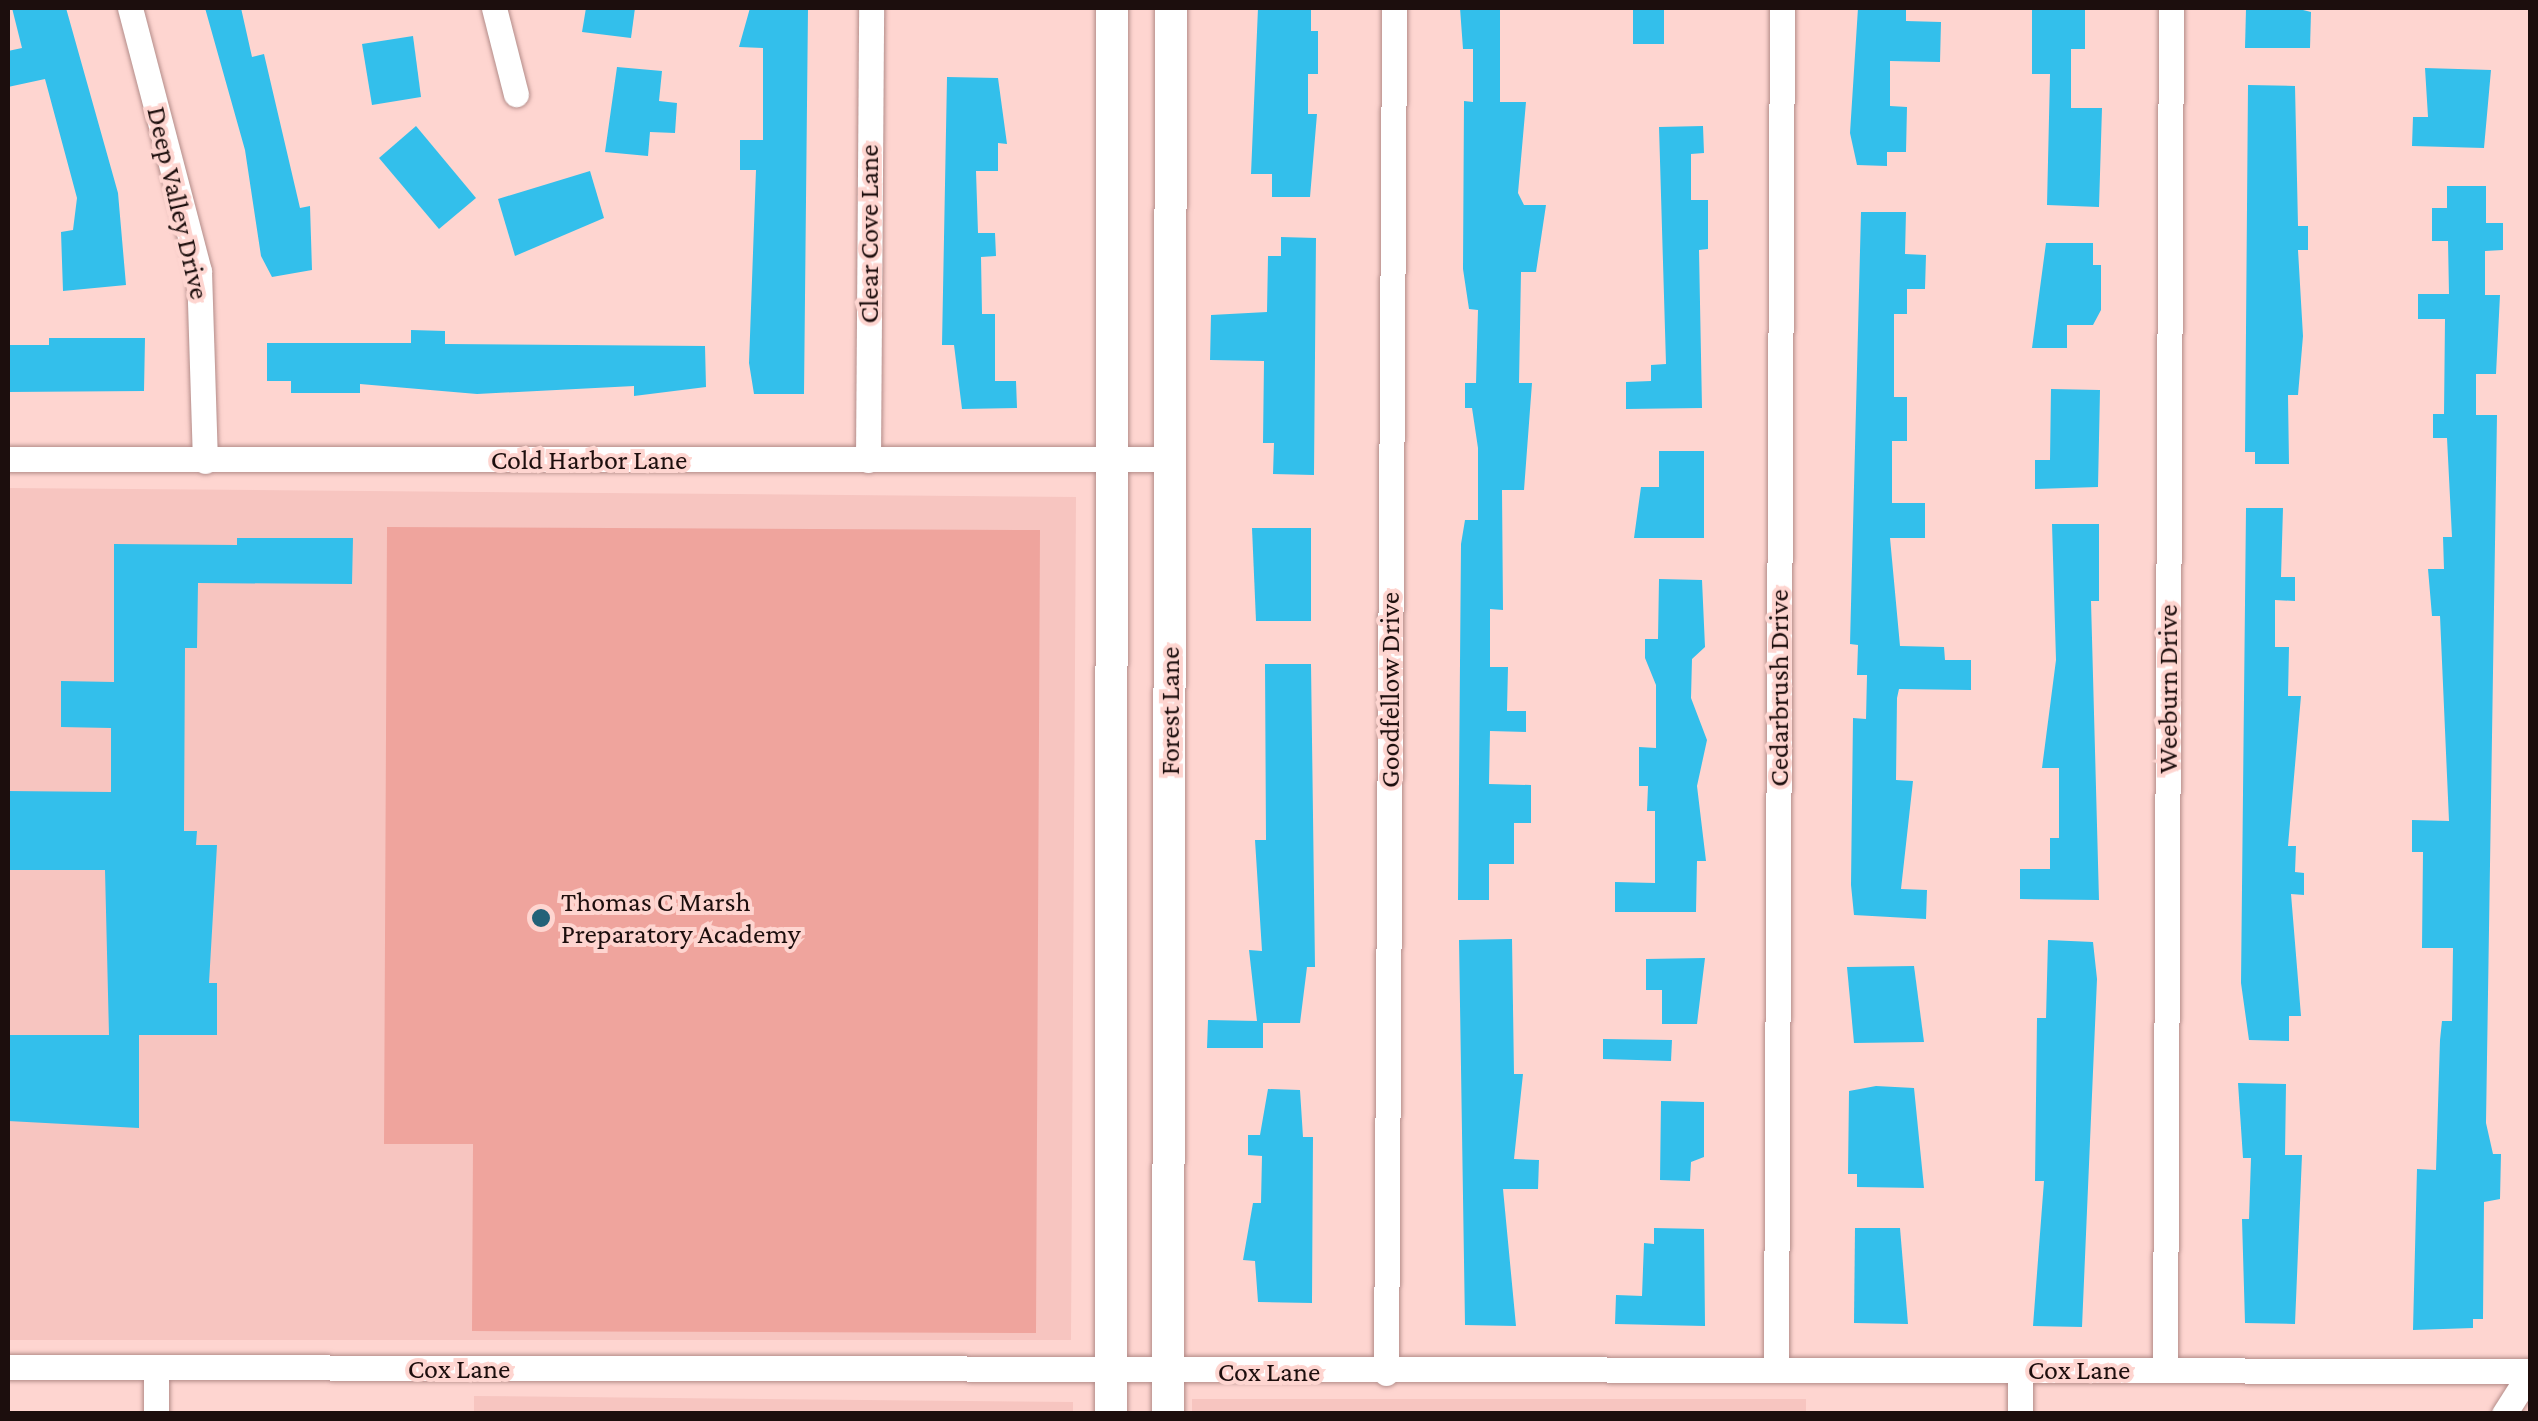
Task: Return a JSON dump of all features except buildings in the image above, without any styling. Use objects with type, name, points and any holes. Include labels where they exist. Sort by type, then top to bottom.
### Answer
[{"type":"main road","points":[[1110,1414],[1112,8]]},
{"type":"main road","name":"Forest Lane","points":[[1168,1414],[1172,8]]},
{"type":"street","name":"Deep Valley Drive","points":[[130,8],[199,271],[205,462]]},
{"type":"street","points":[[494,8],[516,94]]},
{"type":"street","name":"Clear Cove Lane","points":[[868,460],[871,8]]},
{"type":"street","name":"Goodfellow Drive","points":[[1386,1373],[1394,8]]},
{"type":"street","name":"Cedarbrush Drive","points":[[1776,1369],[1782,8]]},
{"type":"street","name":"Weeburn Drive","points":[[2166,1370],[2171,8]]},
{"type":"street","name":"Cold Harbor Lane","points":[[8,460],[1170,459]]},
{"type":"street","name":"Cox Lane","points":[[8,1367],[1386,1373],[1776,1369],[2530,1372]]},
{"type":"street","points":[[156,1368],[156,1414]]},
{"type":"street","points":[[2020,1370],[2020,1414]]},
{"type":"street","points":[[2504,1414],[2530,1372]]},
{"type":"shaded area","name":"Thomas C Marsh Preparatory Academy","points":[[8,488],[1076,497],[1071,1340],[8,1340]]},
{"type":"shaded area","points":[[387,527],[1040,530],[1036,1333],[472,1331],[473,1144],[384,1144]]},
{"type":"shaded area","points":[[474,1396],[1073,1402],[1073,1413],[474,1414]]},
{"type":"shaded area","points":[[1192,1399],[1806,1399],[1806,1413],[1192,1414]]},
{"type":"place","name":"Thomas C Marsh Preparatory Academy","points":[[541,918]]}]
